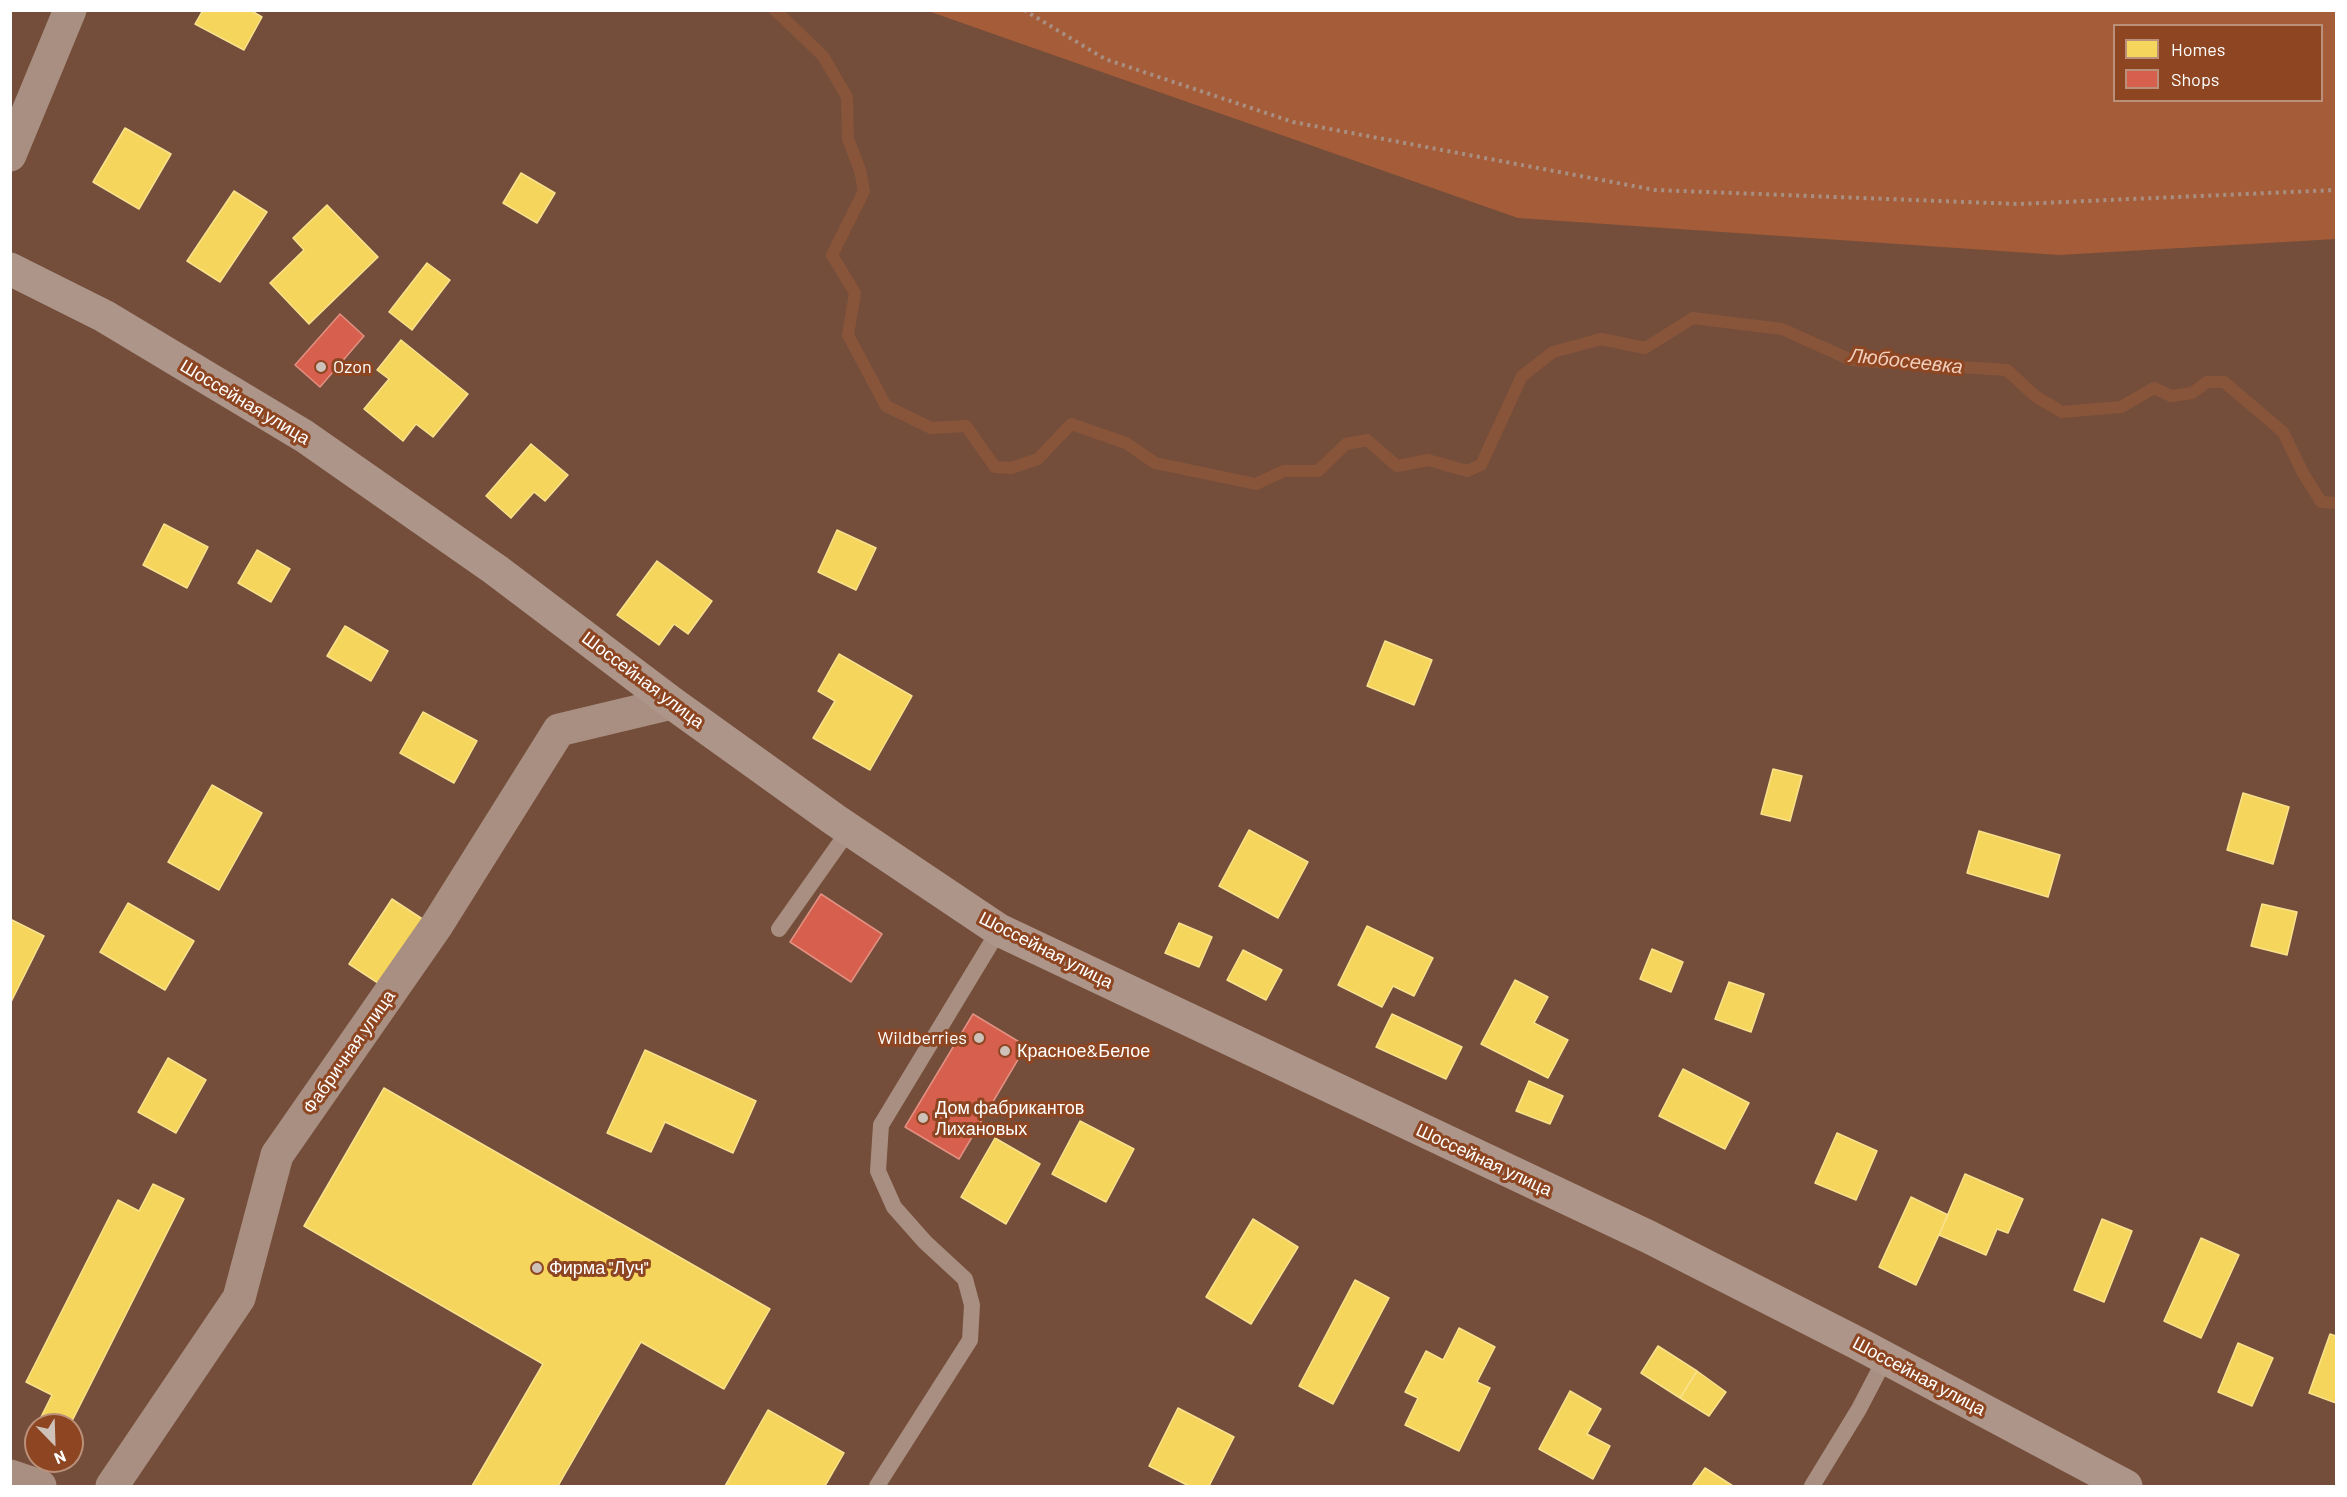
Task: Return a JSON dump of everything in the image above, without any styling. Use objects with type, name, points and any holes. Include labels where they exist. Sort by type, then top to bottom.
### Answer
[{"type":"street","points":[[10,155],[70,10]]},
{"type":"street","name":"Шоссейная улица","points":[[10,269],[104,316],[304,436],[496,570],[672,703],[849,830],[999,930],[1649,1237],[2126,1486]]},
{"type":"street","name":"Фабричная улица","points":[[112,1486],[239,1298],[278,1155],[437,925],[559,730],[672,703]]},
{"type":"street","points":[[10,1476],[40,1486]]},
{"type":"lane","points":[[779,929],[849,830]]},
{"type":"lane","points":[[877,1486],[970,1340],[972,1305],[965,1279],[925,1242],[894,1207],[878,1171],[880,1125],[999,930]]},
{"type":"lane","points":[[1812,1486],[1859,1409],[1885,1359]]},
{"type":"path","points":[[1024,10],[1105,59],[1293,122],[1655,190],[2018,204],[2337,190]]},
{"type":"shaded area","points":[[928,11],[2336,11],[2336,239],[2059,255],[1518,218]]},
{"type":"building: Homes","points":[[203,10],[250,10],[262,17],[244,50],[195,24]]},
{"type":"building: Homes","points":[[125,128],[171,154],[139,209],[93,182]]},
{"type":"building: Homes","points":[[521,173],[555,193],[537,223],[503,203]]},
{"type":"building: Homes","points":[[234,191],[267,212],[220,282],[187,261]]},
{"type":"building: Homes","points":[[327,205],[378,257],[309,324],[270,283],[304,250],[293,238]]},
{"type":"building: Homes","points":[[427,263],[450,280],[412,330],[389,312]]},
{"type":"building: Homes","points":[[401,340],[468,394],[433,437],[416,424],[403,441],[364,409],[389,379],[377,370]]},
{"type":"building: Homes","points":[[531,444],[568,475],[545,501],[534,492],[511,518],[486,496]]},
{"type":"building: Homes","points":[[164,524],[208,547],[187,588],[143,565]]},
{"type":"building: Homes","points":[[837,530],[876,548],[856,590],[818,572]]},
{"type":"building: Homes","points":[[257,550],[290,569],[271,602],[238,583]]},
{"type":"building: Homes","points":[[657,561],[712,601],[688,634],[674,624],[659,645],[617,615]]},
{"type":"building: Homes","points":[[345,626],[388,651],[371,681],[327,656]]},
{"type":"building: Homes","points":[[1385,641],[1432,660],[1414,705],[1367,686]]},
{"type":"building: Homes","points":[[839,654],[912,696],[870,770],[813,738],[835,701],[818,691]]},
{"type":"building: Homes","points":[[423,712],[477,741],[454,783],[400,753]]},
{"type":"building: Homes","points":[[1773,769],[1802,776],[1790,821],[1761,814]]},
{"type":"building: Homes","points":[[212,785],[262,813],[219,890],[168,862]]},
{"type":"building: Homes","points":[[2243,793],[2289,807],[2273,864],[2227,850]]},
{"type":"building: Homes","points":[[1249,830],[1308,862],[1278,918],[1219,886]]},
{"type":"building: Homes","points":[[1979,831],[2060,855],[2048,897],[1967,873]]},
{"type":"building: Homes","points":[[392,899],[424,920],[381,985],[349,964]]},
{"type":"building: Homes","points":[[128,903],[194,941],[165,990],[100,952]]},
{"type":"building: Homes","points":[[2262,904],[2297,912],[2287,955],[2251,946]]},
{"type":"building: Homes","points":[[10,919],[44,936],[10,1004]]},
{"type":"building: Homes","points":[[1179,923],[1212,937],[1199,967],[1165,953]]},
{"type":"building: Homes","points":[[1367,926],[1433,958],[1414,996],[1393,986],[1382,1007],[1338,985]]},
{"type":"building: Homes","points":[[1652,949],[1683,962],[1671,992],[1640,979]]},
{"type":"building: Homes","points":[[1243,950],[1282,970],[1266,1000],[1227,980]]},
{"type":"building: Homes","points":[[1515,980],[1548,997],[1534,1023],[1568,1040],[1548,1078],[1481,1044]]},
{"type":"building: Homes","points":[[1729,982],[1764,994],[1751,1032],[1715,1019]]},
{"type":"building: Homes","points":[[1392,1014],[1462,1047],[1446,1079],[1376,1047]]},
{"type":"building: Homes","points":[[645,1050],[756,1101],[733,1153],[665,1122],[651,1152],[607,1133]]},
{"type":"building: Homes","points":[[168,1058],[206,1080],[176,1133],[138,1112]]},
{"type":"building: Homes","points":[[1683,1069],[1749,1103],[1725,1149],[1659,1116]]},
{"type":"building: Homes","points":[[1529,1081],[1563,1096],[1550,1124],[1516,1111]]},
{"type":"building: Homes","name":"Фирма \"Луч\"","points":[[384,1088],[770,1309],[724,1389],[641,1342],[558,1486],[472,1486],[543,1364],[304,1226]]},
{"type":"building: Homes","points":[[1080,1121],[1134,1149],[1106,1202],[1052,1174]]},
{"type":"building: Homes","points":[[1837,1133],[1877,1151],[1856,1200],[1815,1183]]},
{"type":"building: Homes","points":[[995,1138],[1040,1164],[1006,1224],[961,1197]]},
{"type":"building: Homes","points":[[1965,1174],[2023,1199],[2008,1233],[1997,1229],[1986,1255],[1939,1235]]},
{"type":"building: Homes","points":[[153,1184],[184,1199],[76,1413],[43,1413],[52,1395],[26,1382],[118,1200],[139,1211]]},
{"type":"building: Homes","points":[[1911,1197],[1948,1215],[1916,1285],[1879,1267]]},
{"type":"building: Homes","points":[[1253,1219],[1298,1247],[1251,1324],[1206,1297]]},
{"type":"building: Homes","points":[[2102,1219],[2132,1231],[2104,1302],[2074,1290]]},
{"type":"building: Homes","points":[[2201,1238],[2239,1255],[2201,1338],[2164,1321]]},
{"type":"building: Homes","points":[[1355,1280],[1389,1298],[1333,1404],[1299,1386]]},
{"type":"building: Homes","points":[[1459,1328],[1495,1347],[1477,1382],[1490,1388],[1459,1451],[1405,1425],[1418,1398],[1405,1392],[1426,1351],[1443,1360]]},
{"type":"building: Homes","points":[[2330,1334],[2336,1336],[2336,1403],[2309,1393]]},
{"type":"building: Homes","points":[[2238,1343],[2273,1358],[2252,1406],[2218,1392]]},
{"type":"building: Homes","points":[[1658,1346],[1697,1371],[1680,1398],[1641,1373]]},
{"type":"building: Homes","points":[[1697,1371],[1726,1392],[1709,1416],[1680,1398]]},
{"type":"building: Homes","points":[[1570,1391],[1601,1409],[1587,1434],[1610,1446],[1593,1479],[1539,1449]]},
{"type":"building: Homes","points":[[1178,1408],[1234,1437],[1209,1486],[1189,1486],[1149,1466]]},
{"type":"building: Homes","points":[[768,1410],[844,1453],[825,1486],[725,1486]]},
{"type":"building: Homes","points":[[1705,1468],[1733,1486],[1692,1486]]},
{"type":"building: Shops","points":[[340,314],[364,336],[320,387],[295,365]]},
{"type":"building: Shops","points":[[821,894],[882,934],[851,982],[790,942]]},
{"type":"building: Shops","points":[[973,1014],[1026,1046],[959,1159],[905,1127]]},
{"type":"waterway","name":"Любосеевка","points":[[775,10],[823,56],[847,97],[848,139],[860,170],[864,191],[832,255],[855,293],[848,335],[886,406],[931,428],[966,426],[995,467],[1011,468],[1038,459],[1071,424],[1126,443],[1155,463],[1256,484],[1284,471],[1318,471],[1346,444],[1367,440],[1397,466],[1428,460],[1467,471],[1481,465],[1522,376],[1553,352],[1601,339],[1645,348],[1693,318],[1782,329],[1851,360],[2007,370],[2035,396],[2062,412],[2121,407],[2154,388],[2171,396],[2192,393],[2207,382],[2224,382],[2283,432],[2303,473],[2321,502],[2336,503]]},
{"type":"place","name":"Ozon","points":[[321,367]]},
{"type":"place","name":"Wildberries","points":[[979,1038]]},
{"type":"place","name":"Красное&Белое","points":[[1005,1051]]},
{"type":"place","name":"Дом фабрикантов Лихановых","points":[[923,1118]]},
{"type":"place","name":"Фирма \"Луч\"","points":[[537,1268]]}]
